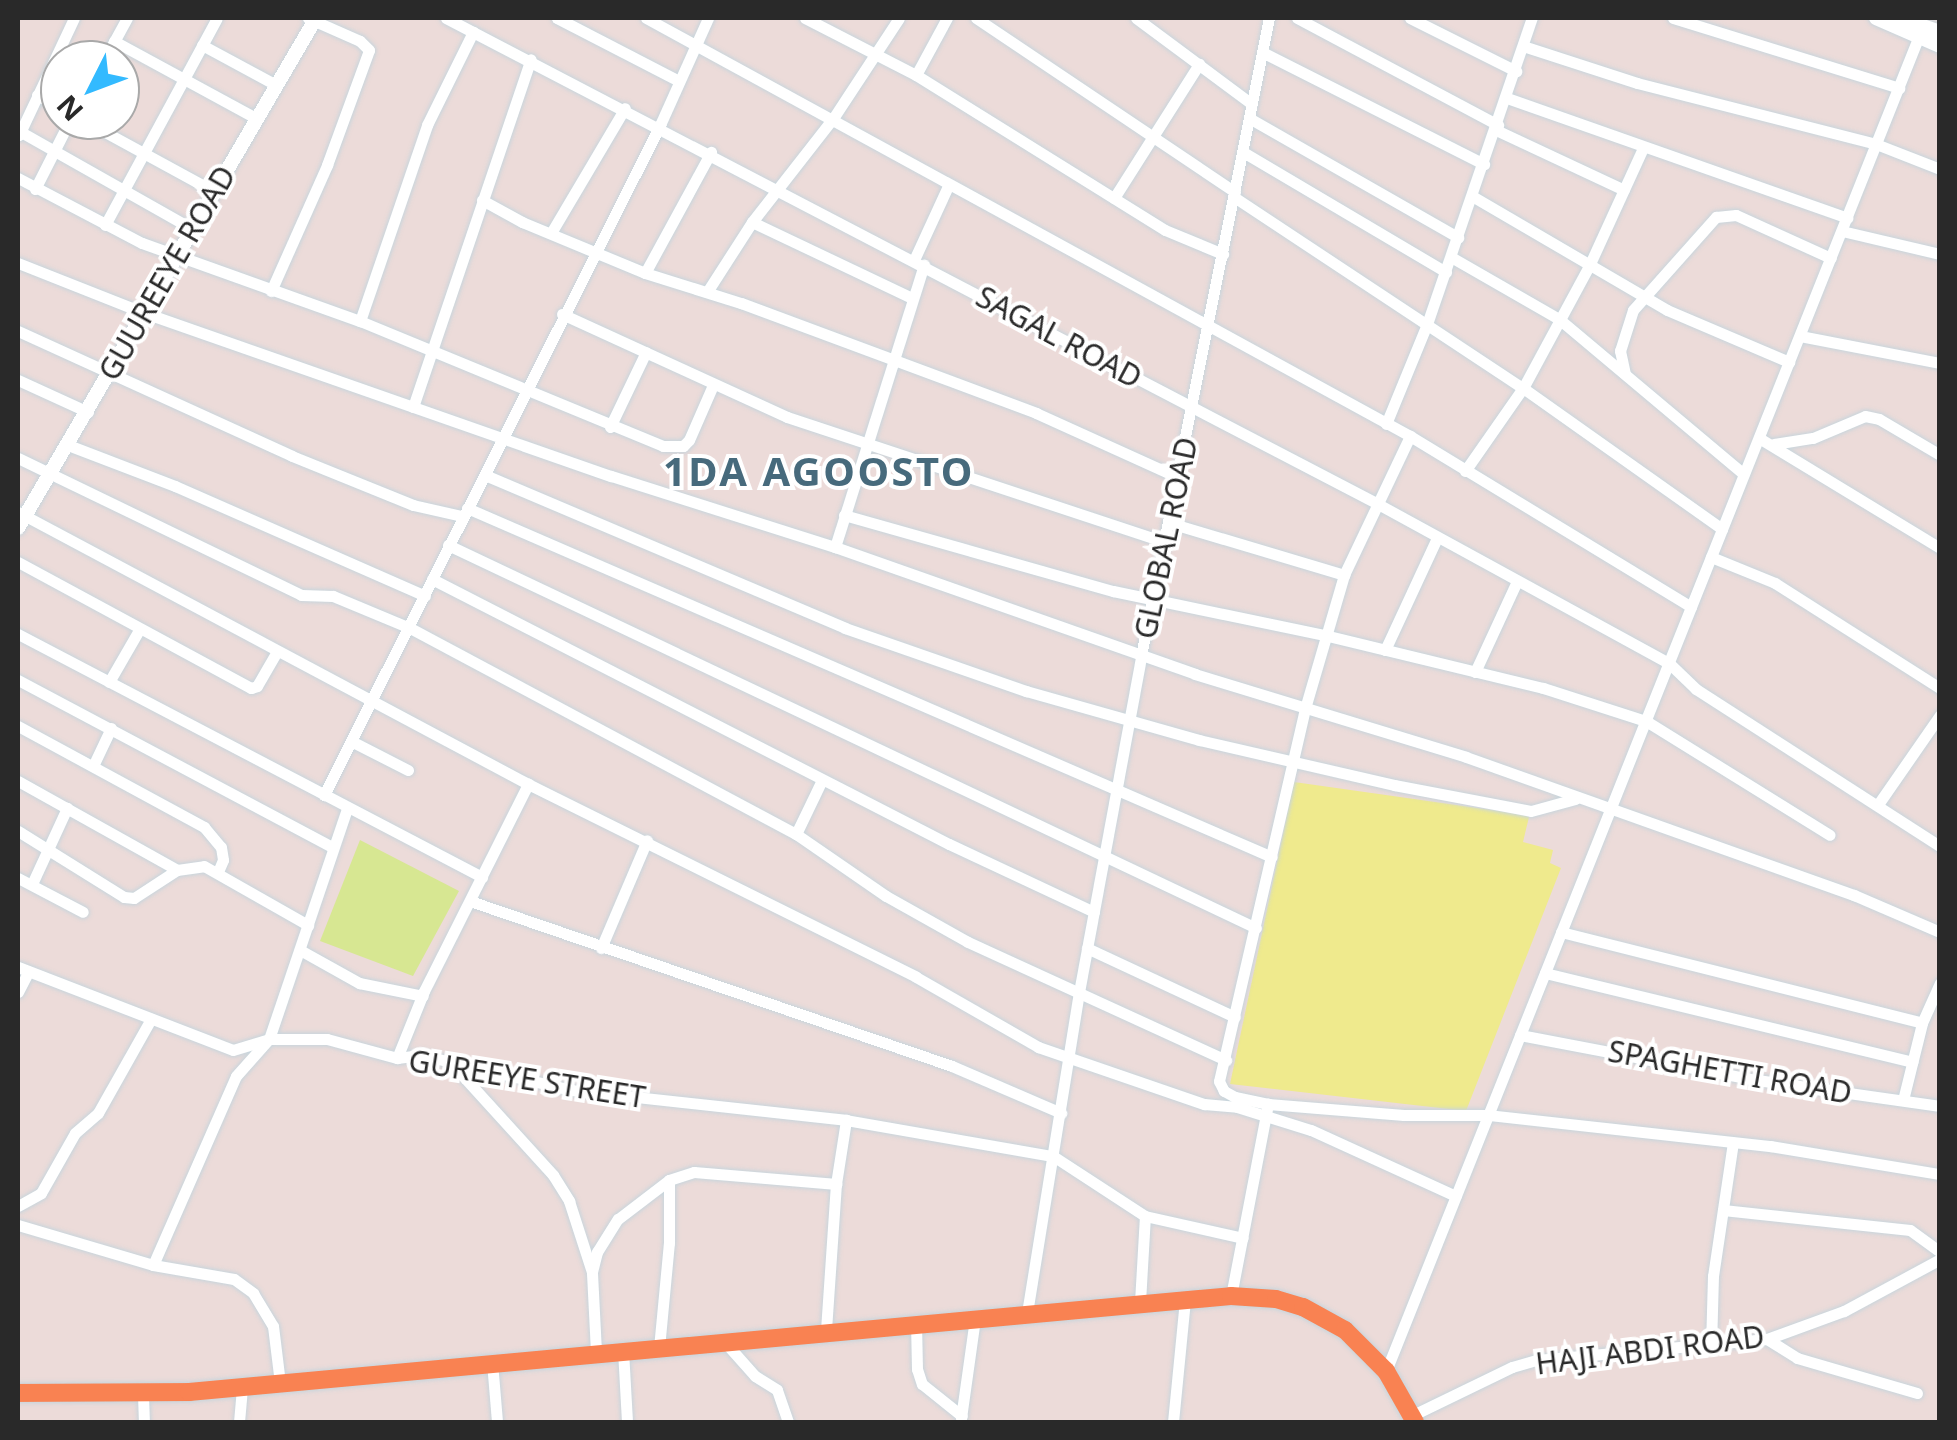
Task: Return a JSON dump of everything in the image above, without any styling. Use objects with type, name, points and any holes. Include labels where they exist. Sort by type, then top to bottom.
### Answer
[{"type":"main road","points":[[18,1393],[143,1395],[1231,1296],[1276,1299],[1325,1317],[1369,1351],[1386,1371],[1414,1419]]},
{"type":"street","points":[[74,18],[19,135],[191,228]]},
{"type":"street","points":[[115,40],[127,18]]},
{"type":"street","points":[[106,225],[217,18]]},
{"type":"street","name":"SAGAL ROAD","points":[[446,18],[660,125],[1378,504],[1669,663],[1696,689],[1940,846]]},
{"type":"street","points":[[557,18],[679,80]]},
{"type":"street","points":[[646,18],[834,117],[948,186],[1410,436],[1691,607]]},
{"type":"street","points":[[324,795],[410,628],[523,390],[660,125],[708,18]]},
{"type":"street","points":[[805,18],[916,74],[1165,230],[1223,254]]},
{"type":"street","points":[[708,292],[752,222],[834,117],[899,18]]},
{"type":"street","points":[[916,74],[947,18]]},
{"type":"street","points":[[976,18],[1523,388],[1722,529]]},
{"type":"street","points":[[1136,18],[1252,104]]},
{"type":"street","name":"GLOBAL ROAD","points":[[1027,1313],[1079,992],[1140,656],[1166,543],[1269,18]]},
{"type":"street","points":[[1297,18],[1497,128],[1624,190]]},
{"type":"street","points":[[1410,18],[1516,71]]},
{"type":"street","points":[[1386,424],[1446,272],[1532,18]]},
{"type":"street","points":[[1673,18],[1899,88]]},
{"type":"street","points":[[1876,18],[1921,26],[1940,46]]},
{"type":"street","points":[[1900,18],[1940,32]]},
{"type":"street","points":[[271,291],[327,165],[369,50],[360,41],[313,19]]},
{"type":"street","name":"GUUREEYE ROAD","points":[[20,518],[88,412],[313,19]]},
{"type":"street","points":[[1386,1371],[1921,26]]},
{"type":"street","points":[[360,321],[428,125],[472,32]]},
{"type":"street","points":[[202,45],[276,84]]},
{"type":"street","points":[[1523,46],[1637,83],[1876,144],[1940,169]]},
{"type":"street","points":[[1262,52],[1484,164]]},
{"type":"street","points":[[140,54],[256,118]]},
{"type":"street","points":[[413,407],[530,58]]},
{"type":"street","points":[[1114,198],[1199,64]]},
{"type":"street","points":[[1507,98],[1846,218]]},
{"type":"street","points":[[551,233],[625,108]]},
{"type":"street","points":[[1250,118],[1458,237]]},
{"type":"street","points":[[34,189],[60,140]]},
{"type":"street","points":[[122,140],[213,191]]},
{"type":"street","points":[[1465,471],[1523,388],[1588,266],[1643,148]]},
{"type":"street","points":[[645,273],[710,152]]},
{"type":"street","points":[[1243,152],[1446,272]]},
{"type":"street","points":[[18,178],[175,256],[360,321],[663,446],[683,446],[714,385]]},
{"type":"street","points":[[834,548],[912,298],[919,262],[948,186]]},
{"type":"street","points":[[1472,196],[1644,296],[1789,362]]},
{"type":"street","points":[[482,200],[645,273],[708,292],[1036,414],[1179,478]]},
{"type":"street","points":[[1624,374],[1620,351],[1625,327],[1644,296],[1716,217],[1736,215],[1830,258]]},
{"type":"street","points":[[752,222],[912,298]]},
{"type":"street","points":[[1842,231],[1940,254]]},
{"type":"street","points":[[1451,258],[1559,319],[1744,474]]},
{"type":"street","points":[[18,263],[142,312],[413,407],[834,548],[1140,656],[1306,705],[1410,743],[1466,757],[1575,799],[1854,895],[1940,932]]},
{"type":"street","points":[[562,314],[714,385],[866,445],[1166,543]]},
{"type":"street","points":[[18,332],[413,505],[465,512],[1272,858]]},
{"type":"street","points":[[1800,336],[1940,363]]},
{"type":"street","points":[[610,426],[646,352]]},
{"type":"street","points":[[18,380],[88,412]]},
{"type":"street","points":[[1774,444],[1813,438],[1865,416],[1879,419],[1940,455]]},
{"type":"street","points":[[1410,436],[1344,575],[1306,705],[1220,1080],[1224,1091],[1456,1196]]},
{"type":"street","points":[[1759,438],[1940,548]]},
{"type":"street","points":[[68,446],[174,486],[425,596]]},
{"type":"street","points":[[18,458],[301,595],[333,596],[410,628],[796,834],[886,896],[968,942],[1226,1060]]},
{"type":"street","points":[[484,475],[845,628],[1026,691],[1292,764],[1532,811],[1575,799]]},
{"type":"street","points":[[844,515],[1112,592],[1386,650],[1646,721],[1830,836]]},
{"type":"street","points":[[20,518],[1068,1060],[1204,1104],[1267,1110],[1488,1115],[1732,1142],[1940,1174]]},
{"type":"street","points":[[1170,523],[1344,575]]},
{"type":"street","points":[[1386,650],[1437,538]]},
{"type":"street","points":[[448,545],[1105,860],[1256,928]]},
{"type":"street","points":[[1711,557],[1775,583],[1940,688]]},
{"type":"street","points":[[18,562],[251,688],[258,686],[278,652]]},
{"type":"street","points":[[432,579],[822,780],[1094,912]]},
{"type":"street","points":[[1475,672],[1516,581]]},
{"type":"street","points":[[110,682],[139,630]]},
{"type":"street","points":[[18,634],[482,877]]},
{"type":"street","points":[[18,680],[332,847]]},
{"type":"street","points":[[1879,804],[1940,715]]},
{"type":"street","points":[[18,726],[204,827],[221,846],[223,860],[218,872]]},
{"type":"street","points":[[93,766],[110,728]]},
{"type":"street","points":[[351,742],[408,770]]},
{"type":"street","points":[[796,834],[822,780]]},
{"type":"street","points":[[18,781],[176,870]]},
{"type":"street","points":[[397,1058],[422,996],[528,784]]},
{"type":"street","points":[[32,884],[67,808]]},
{"type":"street","points":[[153,1265],[236,1076],[268,1039],[348,808]]},
{"type":"street","points":[[18,831],[124,897],[134,898],[176,870],[204,866],[308,925]]},
{"type":"street","points":[[601,948],[647,840]]},
{"type":"street","points":[[18,878],[83,912]]},
{"type":"street","points":[[470,901],[952,1066],[1060,1113]]},
{"type":"street","points":[[1561,932],[1922,1023]]},
{"type":"street","points":[[1088,948],[1235,1017]]},
{"type":"street","points":[[300,950],[359,983],[422,996]]},
{"type":"street","points":[[18,992],[23,969]]},
{"type":"street","name":"GUREEYE STREET","points":[[23,969],[234,1050],[268,1039],[326,1039],[397,1058],[422,1055],[453,1066],[571,1090],[846,1120],[1053,1156]]},
{"type":"street","points":[[1545,973],[1912,1062]]},
{"type":"street","points":[[1903,1100],[1922,1023],[1940,982]]},
{"type":"street","points":[[18,1206],[41,1193],[75,1133],[98,1113],[151,1019]]},
{"type":"street","name":"SPAGHETTI ROAD","points":[[1520,1035],[1757,1080],[1940,1106]]},
{"type":"street","points":[[453,1066],[552,1174],[570,1201],[592,1272],[596,1352]]},
{"type":"street","points":[[1231,1296],[1267,1110]]},
{"type":"street","points":[[826,1330],[836,1184],[846,1120]]},
{"type":"street","points":[[1711,1347],[1712,1287],[1732,1142]]},
{"type":"street","points":[[1053,1156],[1146,1216],[1243,1238]]},
{"type":"street","points":[[592,1272],[598,1252],[618,1219],[669,1180],[694,1172],[836,1184]]},
{"type":"street","points":[[658,1348],[669,1244],[669,1180]]},
{"type":"street","points":[[1723,1210],[1910,1230],[1926,1237],[1940,1255]]},
{"type":"street","points":[[1140,1302],[1146,1216]]},
{"type":"street","points":[[18,1225],[153,1265],[234,1279],[252,1293],[273,1326],[280,1383]]},
{"type":"street","name":"HAJI ABDI ROAD","points":[[1414,1419],[1537,1360],[1767,1339],[1844,1311],[1940,1255]]},
{"type":"street","points":[[1173,1422],[1185,1300]]},
{"type":"street","points":[[961,1419],[975,1318]]},
{"type":"street","points":[[916,1322],[917,1369],[922,1384],[961,1419]]},
{"type":"street","points":[[1767,1339],[1797,1358],[1916,1394]]},
{"type":"street","points":[[723,1340],[754,1376],[777,1390],[791,1422]]},
{"type":"street","points":[[623,1350],[628,1422]]},
{"type":"street","points":[[492,1362],[497,1422]]},
{"type":"street","points":[[239,1422],[242,1386]]},
{"type":"street","points":[[143,1395],[144,1422]]},
{"type":"green space","points":[[360,840],[459,891],[413,976],[320,941]]},
{"type":"shaded area","points":[[1294,782],[1520,814],[1529,817],[1523,842],[1553,850],[1550,863],[1561,868],[1466,1111],[1230,1084]]},
{"type":"district","name":"1DA AGOOSTO","points":[[819,471]]}]
